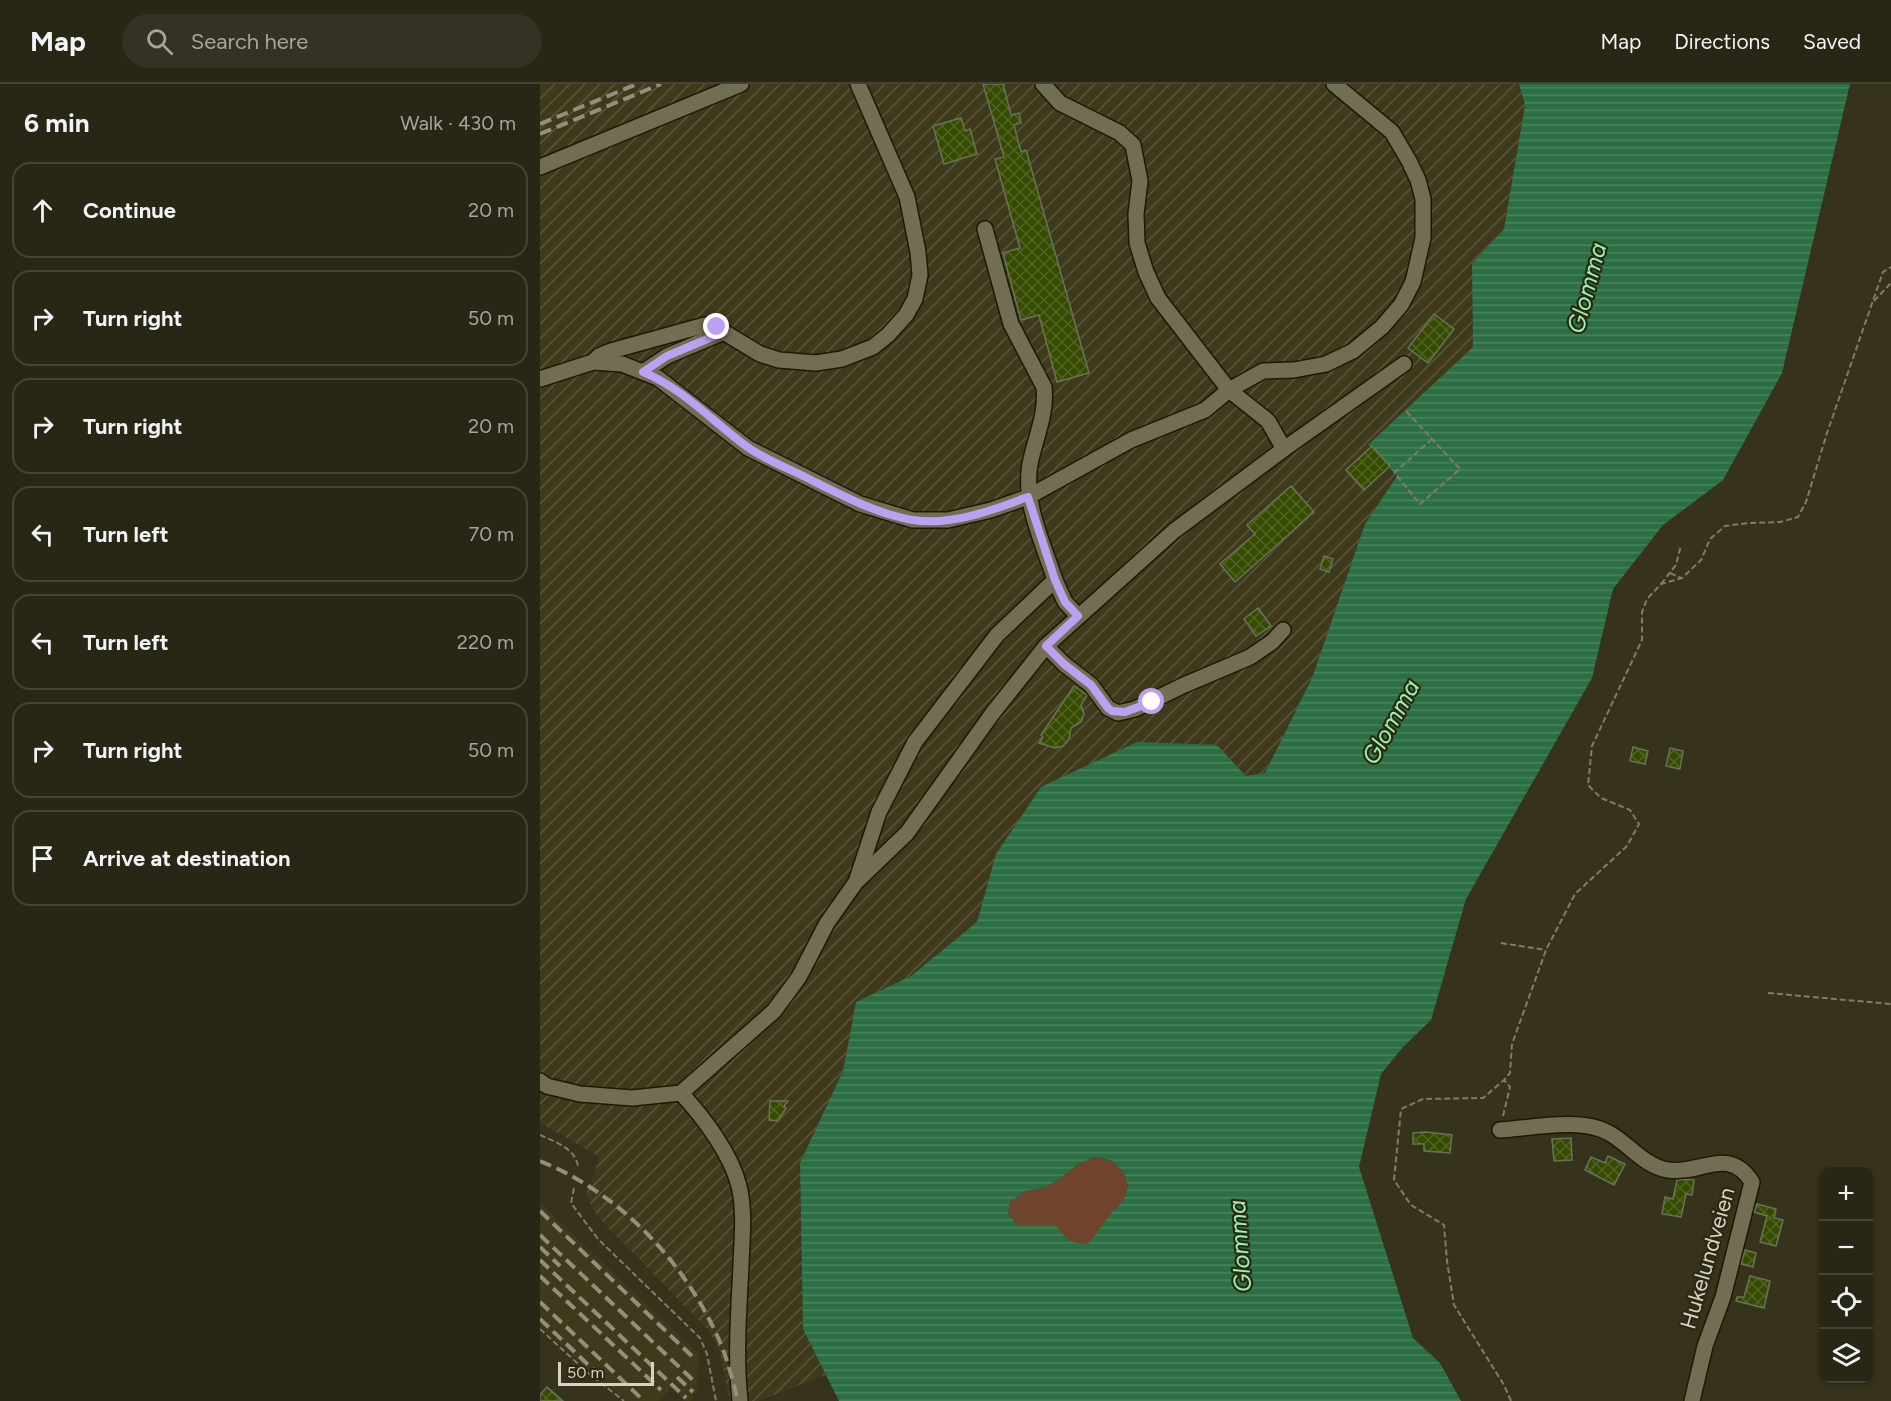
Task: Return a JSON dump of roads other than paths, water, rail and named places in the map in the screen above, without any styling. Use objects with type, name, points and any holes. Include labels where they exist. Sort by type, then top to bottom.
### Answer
[{"type":"street","points":[[540,166],[741,84]]},
{"type":"street","points":[[593,362],[599,356],[611,351],[701,326],[711,326],[760,354],[779,360],[816,363],[836,360],[866,350],[878,343],[902,321],[915,299],[920,275],[907,197],[858,84]]},
{"type":"street","points":[[1043,84],[1060,102],[1120,133],[1133,145],[1140,181],[1136,214],[1137,243],[1146,272],[1158,298],[1229,390],[1268,421],[1284,449]]},
{"type":"street","points":[[540,379],[593,362],[622,364],[658,378],[748,448],[860,504],[913,520],[948,520],[991,510],[1028,497],[1131,440],[1205,410],[1229,390],[1263,371],[1294,370],[1326,364],[1353,351],[1382,327],[1401,305],[1413,282],[1423,238],[1423,199],[1418,180],[1392,132],[1334,84]]},
{"type":"street","points":[[986,230],[1011,324],[1044,387],[1042,424],[1030,465],[1028,497],[1055,580],[1065,602],[1078,616]]},
{"type":"street","points":[[643,372],[667,356],[724,332]]},
{"type":"street","points":[[540,1081],[547,1086],[579,1094],[632,1098],[681,1093],[774,1011],[799,977],[827,923],[856,882],[907,833],[992,714],[1046,646],[1174,531],[1404,364]]},
{"type":"street","points":[[856,882],[879,812],[915,742],[997,635],[1055,580]]},
{"type":"street","points":[[1046,646],[1064,664],[1091,685],[1108,708],[1118,713],[1136,709],[1182,686],[1250,657],[1272,642],[1283,630]]},
{"type":"street","points":[[681,1093],[700,1113],[731,1163],[739,1186],[743,1215],[736,1366],[740,1401]]},
{"type":"street","name":"Hukelundveien","points":[[1500,1130],[1595,1126],[1611,1134],[1650,1164],[1667,1170],[1686,1170],[1728,1163],[1739,1167],[1752,1182],[1723,1297],[1705,1346],[1692,1401]]},
{"type":"water","name":"Glomma","points":[[1519,84],[1850,84],[1782,373],[1723,480],[1663,525],[1613,589],[1592,678],[1466,899],[1431,1020],[1403,1047],[1381,1074],[1359,1167],[1413,1338],[1440,1363],[1461,1401],[839,1401],[803,1329],[800,1163],[843,1071],[856,1002],[911,976],[977,922],[996,854],[1041,787],[1137,742],[1217,745],[1246,776],[1265,773],[1312,678],[1365,524],[1397,476],[1368,445],[1473,347],[1472,264],[1504,229],[1525,105]],"holes":[[[1094,1157],[1110,1160],[1123,1171],[1128,1186],[1123,1201],[1089,1243],[1070,1240],[1056,1225],[1017,1225],[1008,1213],[1010,1202],[1026,1191],[1044,1188],[1076,1166]]]},
{"type":"railway","points":[[540,124],[637,84]]},
{"type":"railway","points":[[540,134],[661,84]]},
{"type":"railway","points":[[540,1161],[595,1190],[620,1209],[665,1253],[701,1304],[715,1331],[726,1357],[738,1401]]},
{"type":"railway","points":[[540,1211],[695,1359]]},
{"type":"railway","points":[[540,1235],[695,1382]]},
{"type":"railway","points":[[540,1247],[560,1266]]},
{"type":"railway","points":[[540,1260],[686,1398]]},
{"type":"railway","points":[[540,1276],[661,1390]]},
{"type":"railway","points":[[540,1302],[644,1401]]},
{"type":"railway","points":[[540,1319],[600,1376]]},
{"type":"railway","points":[[677,1377],[693,1392]]}]
